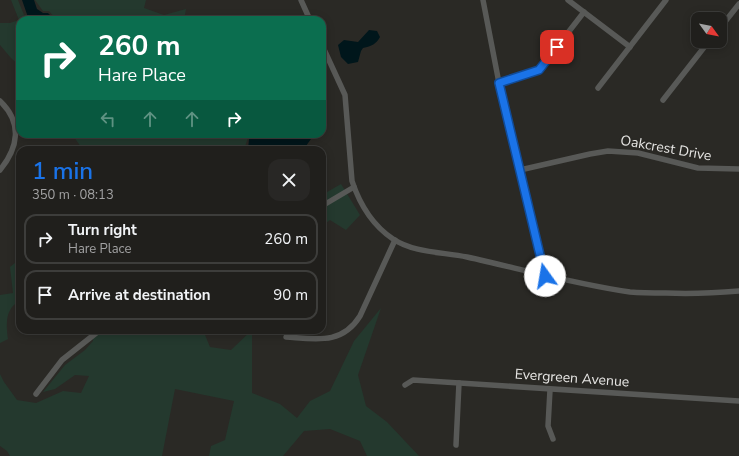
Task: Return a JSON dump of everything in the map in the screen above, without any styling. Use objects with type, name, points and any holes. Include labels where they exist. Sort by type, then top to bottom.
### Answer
[{"type":"street","points":[[301,0],[308,16]]},
{"type":"street","points":[[483,0],[499,83],[545,276]]},
{"type":"street","points":[[568,0],[630,47]]},
{"type":"street","points":[[598,88],[665,1]]},
{"type":"street","points":[[727,19],[739,4]]},
{"type":"street","points":[[499,83],[539,70],[584,12]]},
{"type":"street","points":[[663,100],[704,48]]},
{"type":"street","points":[[326,54],[345,95],[352,181],[354,187],[362,206],[371,220],[395,240],[413,248],[461,256],[545,276],[631,292],[692,294],[739,291]]},
{"type":"street","points":[[0,101],[13,122],[16,133],[15,145],[10,157],[0,170]]},
{"type":"street","name":"Oakcrest Drive","points":[[520,170],[608,151],[638,153],[698,168],[739,169]]},
{"type":"street","points":[[326,204],[354,187]]},
{"type":"street","points":[[286,337],[326,339],[341,334],[354,325],[360,316],[395,240]]},
{"type":"street","points":[[36,394],[62,360],[95,334]]},
{"type":"street","name":"Evergreen Avenue","points":[[405,385],[413,380],[739,402]]},
{"type":"street","points":[[456,445],[458,383]]},
{"type":"street","points":[[550,390],[548,426],[553,439]]},
{"type":"green space","points":[[11,0],[18,0],[24,16],[17,16]]},
{"type":"green space","points":[[35,0],[146,0],[144,8],[164,15],[186,9],[185,16],[53,16],[49,11],[43,11]]},
{"type":"green space","points":[[16,21],[16,62],[0,45],[0,23],[10,23]]},
{"type":"green space","points":[[75,138],[248,138],[245,146],[80,146]]},
{"type":"green space","points":[[341,184],[360,215],[346,230],[330,220],[326,223],[326,193]]},
{"type":"green space","points":[[16,262],[16,303],[9,312],[7,322],[8,339],[0,343],[0,295],[13,293],[10,267]]},
{"type":"green space","points":[[381,308],[358,375],[366,406],[387,422],[419,456],[367,456],[360,441],[330,429],[304,431],[283,456],[209,456],[211,446],[225,440],[234,401],[175,389],[162,456],[10,456],[7,451],[0,446],[0,374],[17,400],[36,403],[63,391],[81,393],[89,376],[75,375],[55,389],[43,392],[65,365],[85,350],[93,341],[92,334],[205,334],[210,347],[231,350],[248,334],[252,334],[252,393],[280,404],[297,418],[310,401],[330,391],[354,341]]},
{"type":"water","points":[[22,0],[34,0],[37,9],[43,13],[48,13],[51,16],[28,16]]},
{"type":"water","points":[[369,30],[377,31],[380,37],[373,44],[363,48],[358,62],[348,64],[341,57],[338,45],[344,40],[358,42]]},
{"type":"water","points":[[249,139],[311,139],[306,146],[248,146]]},
{"type":"route","points":[[545,276],[499,83],[539,70],[557,47]]}]
